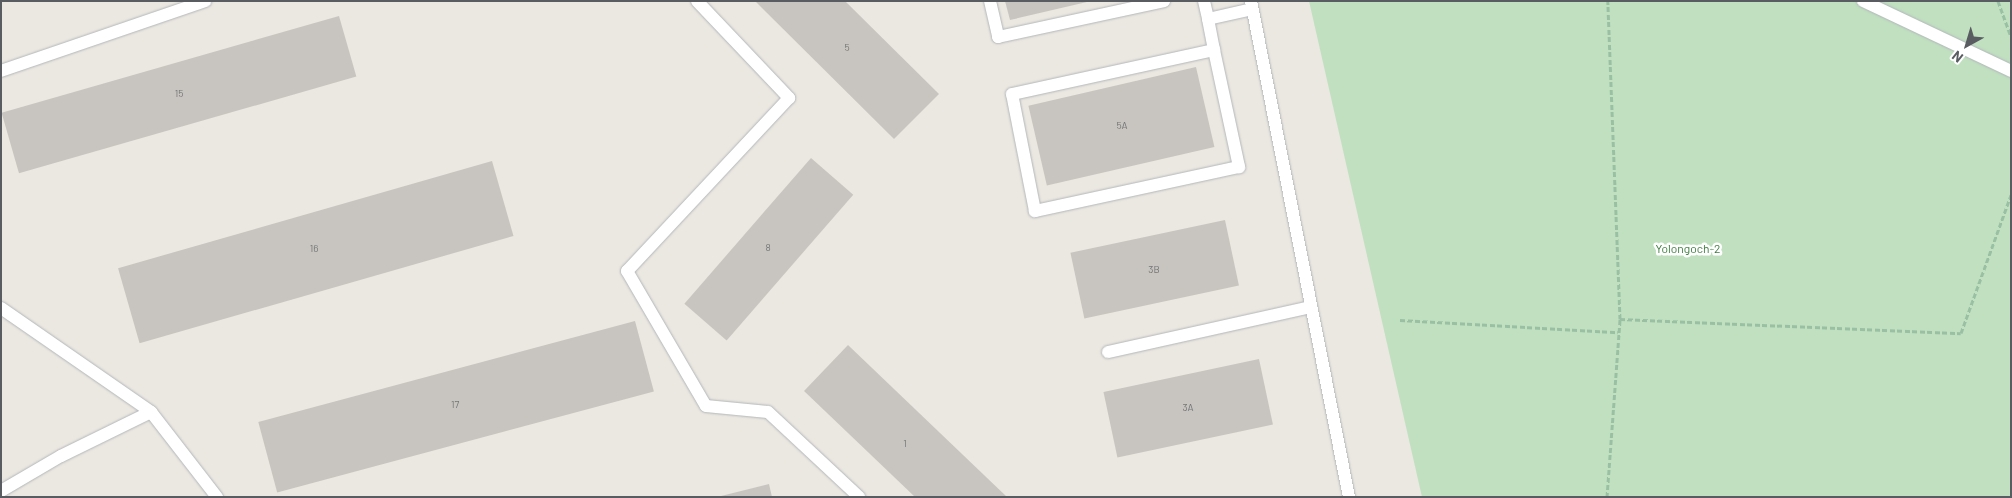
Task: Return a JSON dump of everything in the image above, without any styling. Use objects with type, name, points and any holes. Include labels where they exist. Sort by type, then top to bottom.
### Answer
[{"type":"lane","points":[[1,71],[205,1]]},
{"type":"lane","points":[[697,1],[789,98],[627,271],[706,406],[768,412],[859,497]]},
{"type":"lane","points":[[990,1],[998,37],[1164,1]]},
{"type":"lane","points":[[1204,1],[1239,167],[1035,211],[1012,94],[1214,50]]},
{"type":"lane","points":[[1864,1],[2011,71]]},
{"type":"lane","points":[[1208,19],[1251,5],[1349,497]]},
{"type":"lane","points":[[1108,352],[1311,307]]},
{"type":"lane","points":[[1,308],[150,412],[217,497]]},
{"type":"lane","points":[[1,491],[61,456],[150,412]]},
{"type":"path","points":[[1607,497],[1620,319],[1608,1]]},
{"type":"path","points":[[1998,1],[2011,36]]},
{"type":"path","points":[[1620,319],[1961,333],[2011,195]]},
{"type":"path","points":[[1400,320],[1618,332]]},
{"type":"green space","name":"Yolongoch-2","points":[[1309,1],[2011,1],[2011,497],[1422,497]]},
{"type":"building","points":[[755,1],[845,1],[939,94],[894,139]]},
{"type":"building","points":[[1005,1],[1087,1],[1087,2],[1010,20]]},
{"type":"building","points":[[339,16],[356,77],[19,173],[2,113]]},
{"type":"building","points":[[1196,67],[1214,147],[1047,186],[1028,106]]},
{"type":"building","points":[[811,158],[853,195],[727,340],[684,304]]},
{"type":"building","points":[[492,161],[513,236],[140,343],[118,268]]},
{"type":"building","points":[[1225,220],[1239,286],[1084,318],[1070,253]]},
{"type":"building","points":[[635,321],[654,392],[277,492],[258,422]]},
{"type":"building","points":[[848,345],[1007,497],[915,497],[804,391]]},
{"type":"building","points":[[1259,359],[1273,425],[1117,458],[1103,392]]},
{"type":"building","points":[[769,484],[772,497],[721,496]]}]
